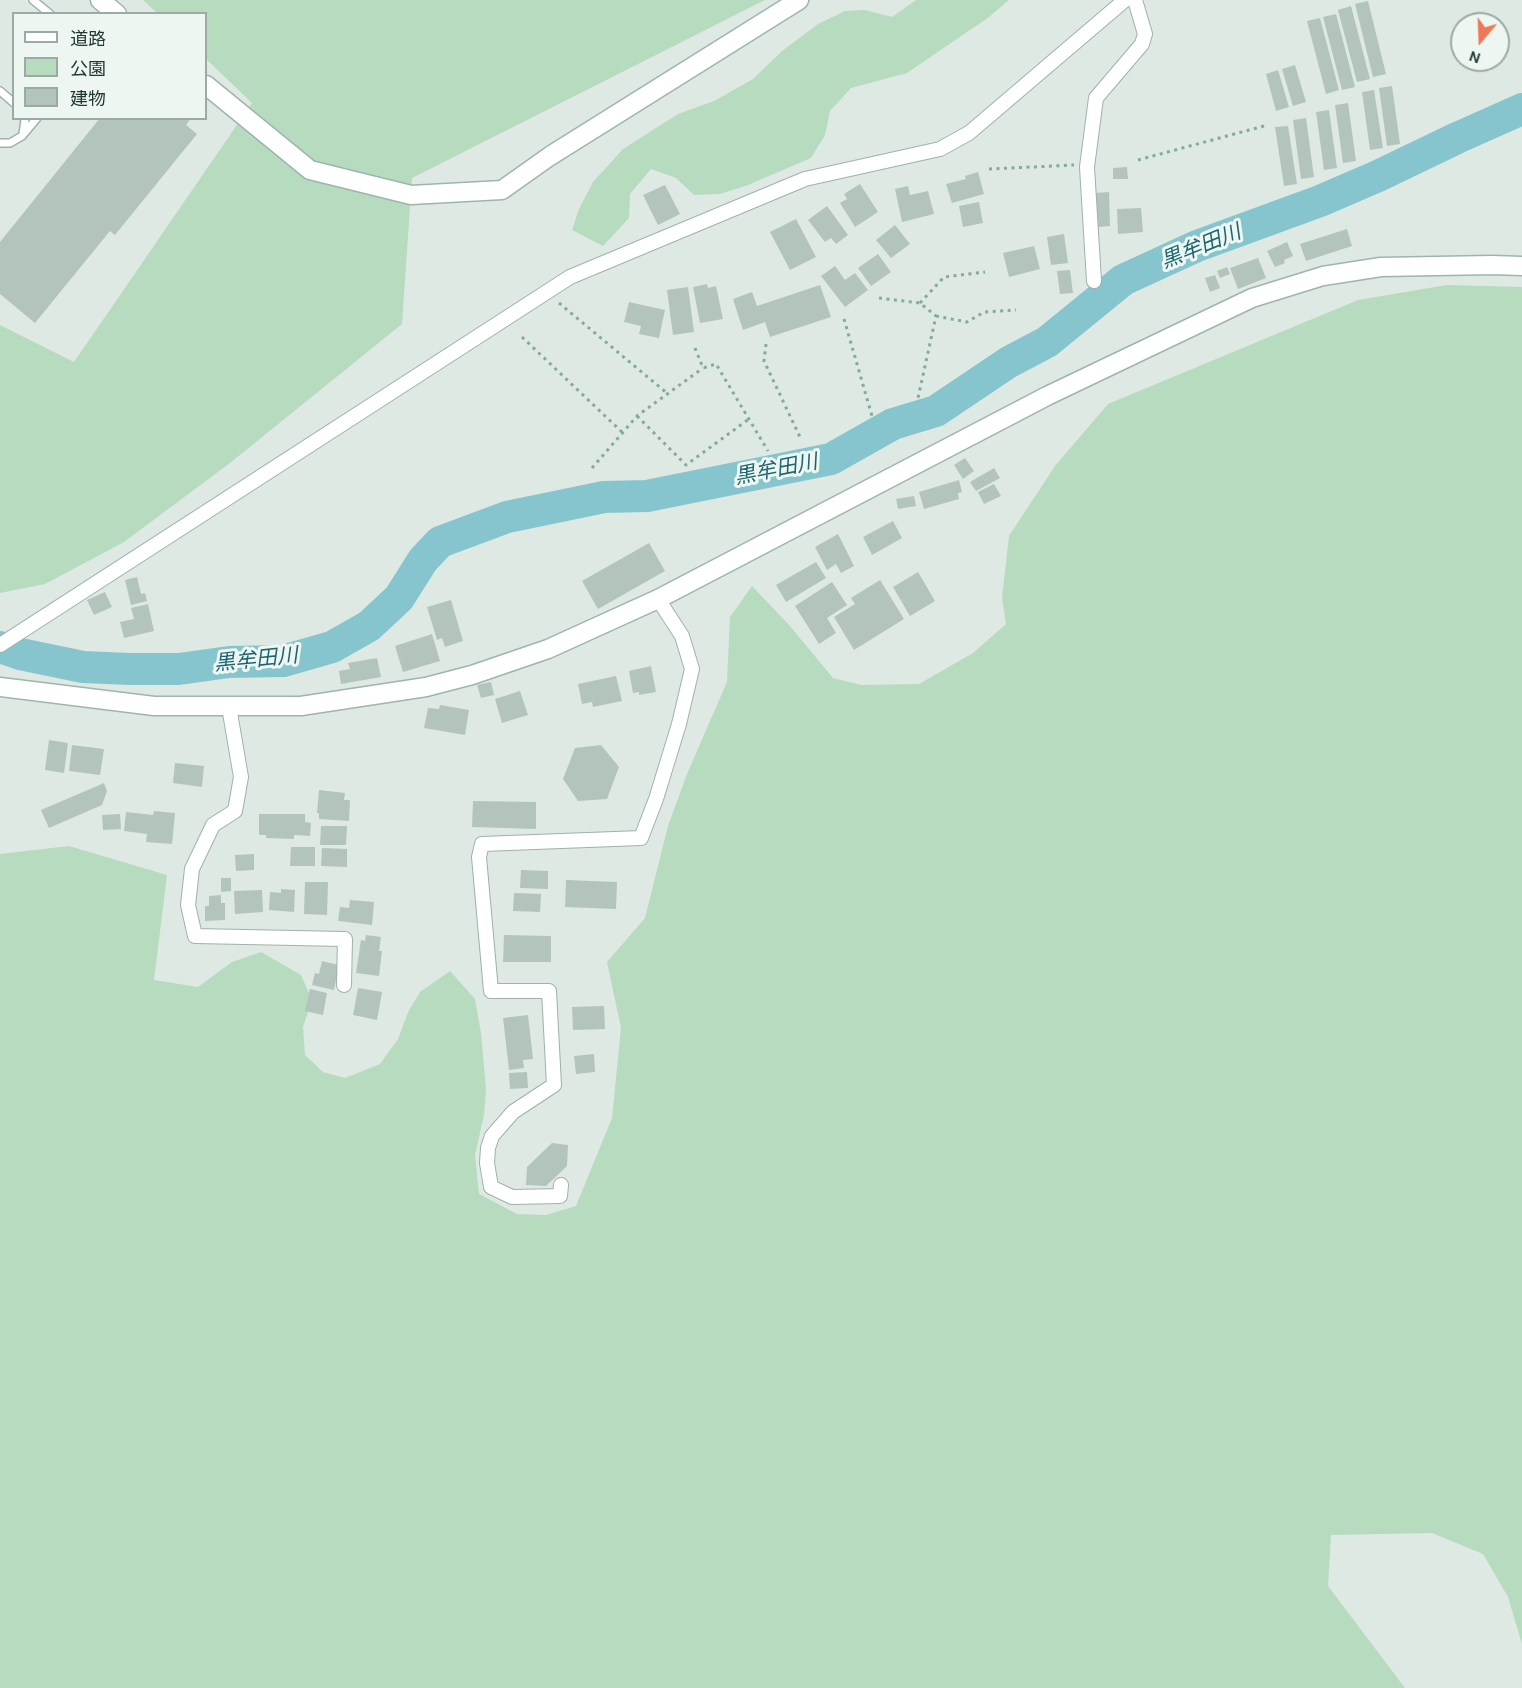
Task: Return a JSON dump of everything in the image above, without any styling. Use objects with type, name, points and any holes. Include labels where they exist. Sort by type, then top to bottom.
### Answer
[{"type":"street","points":[[100,0],[115,12]]},
{"type":"street","points":[[207,86],[310,170],[411,195],[502,190],[550,156],[799,0]]},
{"type":"street","points":[[0,645],[570,277],[806,179],[940,149],[969,133],[1125,0]]},
{"type":"street","points":[[1094,281],[1087,167],[1096,98],[1142,44],[1145,34],[1135,0]]},
{"type":"street","points":[[0,687],[154,706],[301,706],[426,687],[472,675],[548,649],[658,599],[1047,396],[1252,298],[1323,276],[1381,267],[1491,264],[1522,266]]},
{"type":"street","points":[[561,1185],[560,1196],[512,1197],[491,1187],[487,1163],[492,1136],[513,1112],[554,1085],[549,991],[491,991],[479,856],[482,844],[641,838],[656,799],[679,723],[692,669],[682,636],[658,599]]},
{"type":"street","points":[[229,707],[241,777],[235,811],[213,825],[192,869],[188,905],[195,936],[345,939],[344,985]]},
{"type":"lane","points":[[33,0],[48,12]]},
{"type":"lane","points":[[0,91],[12,101]]},
{"type":"lane","points":[[22,136],[25,120]]},
{"type":"lane","points":[[0,143],[10,143],[22,136],[35,120]]},
{"type":"path","points":[[1138,160],[1264,126]]},
{"type":"path","points":[[989,169],[1076,165]]},
{"type":"path","points":[[920,303],[944,277],[985,272]]},
{"type":"path","points":[[879,298],[920,303],[936,316],[967,322],[984,312],[1016,310]]},
{"type":"path","points":[[557,301],[668,393]]},
{"type":"path","points":[[918,398],[936,316]]},
{"type":"path","points":[[844,319],[872,416]]},
{"type":"path","points":[[522,337],[623,433]]},
{"type":"path","points":[[766,344],[764,361],[800,437]]},
{"type":"path","points":[[696,348],[703,368]]},
{"type":"path","points":[[592,468],[637,416],[703,368],[716,364],[768,451]]},
{"type":"path","points":[[637,416],[686,465],[749,419]]},
{"type":"green space","points":[[143,0],[765,0],[412,178],[402,324],[230,463],[124,542],[45,584],[0,593],[0,325],[74,362],[252,103],[207,60],[207,12],[156,12]]},
{"type":"green space","points":[[916,0],[1009,0],[989,17],[907,73],[851,88],[830,111],[825,135],[811,158],[748,185],[720,194],[694,195],[676,178],[651,169],[630,194],[629,218],[603,246],[572,230],[579,209],[593,182],[623,149],[678,114],[714,101],[753,79],[782,51],[818,24],[845,11],[865,10],[892,17]]},
{"type":"green space","points":[[1447,285],[1522,287],[1522,1644],[1508,1597],[1483,1554],[1432,1533],[1331,1535],[1328,1586],[1405,1688],[0,1688],[0,854],[69,846],[167,875],[154,980],[198,987],[232,962],[261,952],[301,975],[312,1000],[303,1027],[305,1055],[323,1072],[345,1078],[380,1064],[398,1039],[409,1010],[420,992],[450,971],[475,999],[481,1033],[486,1089],[484,1115],[475,1155],[479,1194],[517,1214],[546,1215],[576,1206],[612,1118],[621,1028],[607,962],[645,918],[668,826],[687,774],[727,682],[730,617],[752,586],[789,625],[833,678],[861,685],[919,684],[973,653],[1006,624],[1002,598],[1009,536],[1055,466],[1108,404],[1358,300]]},
{"type":"building","points":[[1368,1],[1386,74],[1373,77],[1355,4]]},
{"type":"building","points":[[1351,6],[1370,79],[1357,82],[1338,10]]},
{"type":"building","points":[[1336,14],[1355,87],[1342,90],[1323,17]]},
{"type":"building","points":[[1320,18],[1339,90],[1326,94],[1307,21]]},
{"type":"building","points":[[1295,65],[1306,102],[1293,106],[1282,69]]},
{"type":"building","points":[[1278,70],[1289,107],[1276,111],[1266,74]]},
{"type":"building","points":[[1392,86],[1400,144],[1387,146],[1379,88]]},
{"type":"building","points":[[1374,90],[1383,148],[1370,150],[1362,92]]},
{"type":"building","points":[[1348,103],[1356,161],[1343,163],[1335,105]]},
{"type":"building","points":[[1329,110],[1337,168],[1324,170],[1316,112]]},
{"type":"building","points":[[1306,118],[1314,177],[1301,179],[1293,120]]},
{"type":"building","points":[[98,120],[190,120],[186,125],[197,134],[115,235],[110,231],[35,323],[0,294],[0,242]]},
{"type":"building","points":[[1288,126],[1297,184],[1284,186],[1275,127]]},
{"type":"building","points":[[1127,167],[1128,179],[1113,179],[1113,168]]},
{"type":"building","points":[[978,172],[984,194],[952,203],[946,184],[966,179],[965,176]]},
{"type":"building","points":[[860,184],[878,212],[855,227],[840,203],[847,199],[844,194]]},
{"type":"building","points":[[665,185],[680,214],[658,225],[643,195]]},
{"type":"building","points":[[908,186],[910,195],[928,191],[934,214],[902,222],[895,189]]},
{"type":"building","points":[[1109,192],[1110,226],[1098,227],[1096,193]]},
{"type":"building","points":[[979,202],[983,223],[963,227],[959,206]]},
{"type":"building","points":[[827,206],[848,235],[836,244],[831,238],[825,242],[808,220]]},
{"type":"building","points":[[1141,208],[1143,232],[1118,234],[1117,209]]},
{"type":"building","points":[[796,219],[816,257],[790,270],[770,232]]},
{"type":"building","points":[[895,225],[910,244],[891,258],[876,240]]},
{"type":"building","points":[[1347,229],[1352,246],[1306,261],[1300,244]]},
{"type":"building","points":[[1064,234],[1068,263],[1051,265],[1047,237]]},
{"type":"building","points":[[1287,242],[1293,256],[1284,260],[1285,263],[1275,267],[1267,251]]},
{"type":"building","points":[[1034,246],[1040,269],[1009,277],[1003,253]]},
{"type":"building","points":[[878,254],[891,272],[871,286],[858,268]]},
{"type":"building","points":[[1258,258],[1266,278],[1238,289],[1230,268]]},
{"type":"building","points":[[835,266],[845,280],[855,273],[868,290],[845,307],[821,276]]},
{"type":"building","points":[[1227,267],[1230,274],[1220,278],[1217,271]]},
{"type":"building","points":[[1070,270],[1073,293],[1060,294],[1057,271]]},
{"type":"building","points":[[1215,275],[1220,288],[1210,292],[1205,278]]},
{"type":"building","points":[[707,284],[708,288],[716,286],[723,319],[700,323],[693,287]]},
{"type":"building","points":[[820,285],[831,317],[770,337],[765,322],[743,330],[733,299],[752,292],[757,306]]},
{"type":"building","points":[[688,287],[694,332],[673,335],[667,290]]},
{"type":"building","points":[[629,302],[665,310],[659,338],[639,334],[641,326],[624,322]]},
{"type":"building","points":[[965,458],[974,471],[963,479],[954,465]]},
{"type":"building","points":[[994,468],[1000,478],[976,491],[970,482]]},
{"type":"building","points":[[959,480],[962,492],[958,493],[959,499],[924,509],[919,492]]},
{"type":"building","points":[[994,484],[1001,496],[984,504],[978,492]]},
{"type":"building","points":[[914,496],[916,506],[898,509],[896,499]]},
{"type":"building","points":[[893,521],[902,538],[872,555],[863,537]]},
{"type":"building","points":[[838,534],[854,566],[841,573],[836,564],[827,570],[815,547]]},
{"type":"building","points":[[649,543],[665,571],[598,609],[582,581]]},
{"type":"building","points":[[816,562],[826,578],[786,602],[776,585]]},
{"type":"building","points":[[918,572],[935,601],[910,616],[893,587]]},
{"type":"building","points":[[137,577],[141,594],[145,593],[147,601],[131,605],[125,580]]},
{"type":"building","points":[[880,580],[904,619],[854,650],[834,617],[855,604],[851,598]]},
{"type":"building","points":[[832,582],[847,605],[827,618],[836,633],[819,644],[795,606]]},
{"type":"building","points":[[105,592],[112,607],[94,615],[87,600]]},
{"type":"building","points":[[451,600],[463,641],[445,647],[442,638],[437,640],[427,607]]},
{"type":"building","points":[[148,604],[154,631],[124,638],[120,622],[134,619],[131,608]]},
{"type":"building","points":[[432,634],[440,661],[403,672],[395,646]]},
{"type":"building","points":[[377,658],[381,677],[341,684],[339,671],[350,669],[348,663]]},
{"type":"building","points":[[651,666],[656,692],[639,695],[639,692],[633,693],[629,671]]},
{"type":"building","points":[[616,676],[622,701],[593,707],[592,702],[582,704],[578,684]]},
{"type":"building","points":[[491,682],[494,695],[481,698],[477,685]]},
{"type":"building","points":[[520,691],[528,715],[502,723],[495,699]]},
{"type":"building","points":[[440,705],[469,710],[465,735],[424,728],[428,708],[439,709]]},
{"type":"building","points":[[49,740],[68,743],[64,773],[45,770]]},
{"type":"building","points":[[72,745],[104,749],[100,775],[69,771]]},
{"type":"building","points":[[601,745],[619,767],[607,799],[578,801],[563,779],[575,748]]},
{"type":"building","points":[[175,763],[204,766],[202,787],[173,783]]},
{"type":"building","points":[[104,783],[107,791],[102,805],[49,828],[41,810]]},
{"type":"building","points":[[319,790],[345,793],[344,800],[350,800],[349,821],[319,819],[319,813],[317,813]]},
{"type":"building","points":[[473,801],[536,802],[536,829],[472,827]]},
{"type":"building","points":[[154,811],[175,813],[172,844],[146,842],[147,834],[124,831],[126,812],[153,815]]},
{"type":"building","points":[[120,814],[121,829],[103,830],[102,815]]},
{"type":"building","points":[[259,814],[305,814],[305,822],[311,823],[310,836],[294,835],[294,839],[266,838],[266,835],[259,835]]},
{"type":"building","points":[[321,826],[347,826],[346,845],[320,845]]},
{"type":"building","points":[[291,847],[315,847],[315,866],[290,866]]},
{"type":"building","points":[[322,848],[347,849],[347,867],[321,866]]},
{"type":"building","points":[[254,854],[254,870],[236,871],[235,855]]},
{"type":"building","points":[[521,870],[548,871],[548,889],[520,888]]},
{"type":"building","points":[[221,878],[231,878],[231,891],[221,892]]},
{"type":"building","points":[[566,880],[617,882],[616,909],[565,907]]},
{"type":"building","points":[[305,882],[328,882],[327,915],[304,914]]},
{"type":"building","points":[[281,889],[295,890],[294,912],[269,910],[270,892],[281,893]]},
{"type":"building","points":[[262,890],[263,912],[235,914],[234,891]]},
{"type":"building","points":[[514,893],[541,894],[540,912],[513,911]]},
{"type":"building","points":[[221,895],[221,903],[225,903],[225,920],[205,921],[205,906],[209,906],[209,896]]},
{"type":"building","points":[[350,900],[374,902],[372,925],[338,921],[340,907],[349,908]]},
{"type":"building","points":[[366,935],[381,937],[379,976],[356,973],[361,940],[365,941]]},
{"type":"building","points":[[504,935],[551,936],[551,962],[503,962]]},
{"type":"building","points":[[322,961],[339,965],[334,990],[312,985],[315,973],[319,974]]},
{"type":"building","points":[[358,988],[382,992],[377,1020],[353,1015]]},
{"type":"building","points":[[310,989],[327,993],[323,1015],[305,1011]]},
{"type":"building","points":[[604,1006],[605,1029],[573,1030],[572,1007]]},
{"type":"building","points":[[528,1015],[533,1059],[523,1060],[524,1068],[509,1070],[503,1018]]},
{"type":"building","points":[[594,1054],[595,1072],[576,1074],[574,1056]]},
{"type":"building","points":[[527,1072],[528,1088],[510,1089],[509,1073]]},
{"type":"building","points":[[552,1143],[568,1145],[567,1166],[546,1186],[526,1185],[527,1167]]},
{"type":"waterway","name":"黒牟田川","points":[[0,647],[20,654],[83,667],[130,669],[179,669],[229,662],[283,661],[332,647],[369,626],[399,598],[423,560],[440,542],[507,517],[604,497],[647,496],[831,459],[893,424],[936,411],[1009,362],[1047,342],[1123,280],[1197,246],[1320,201],[1522,109]]}]
